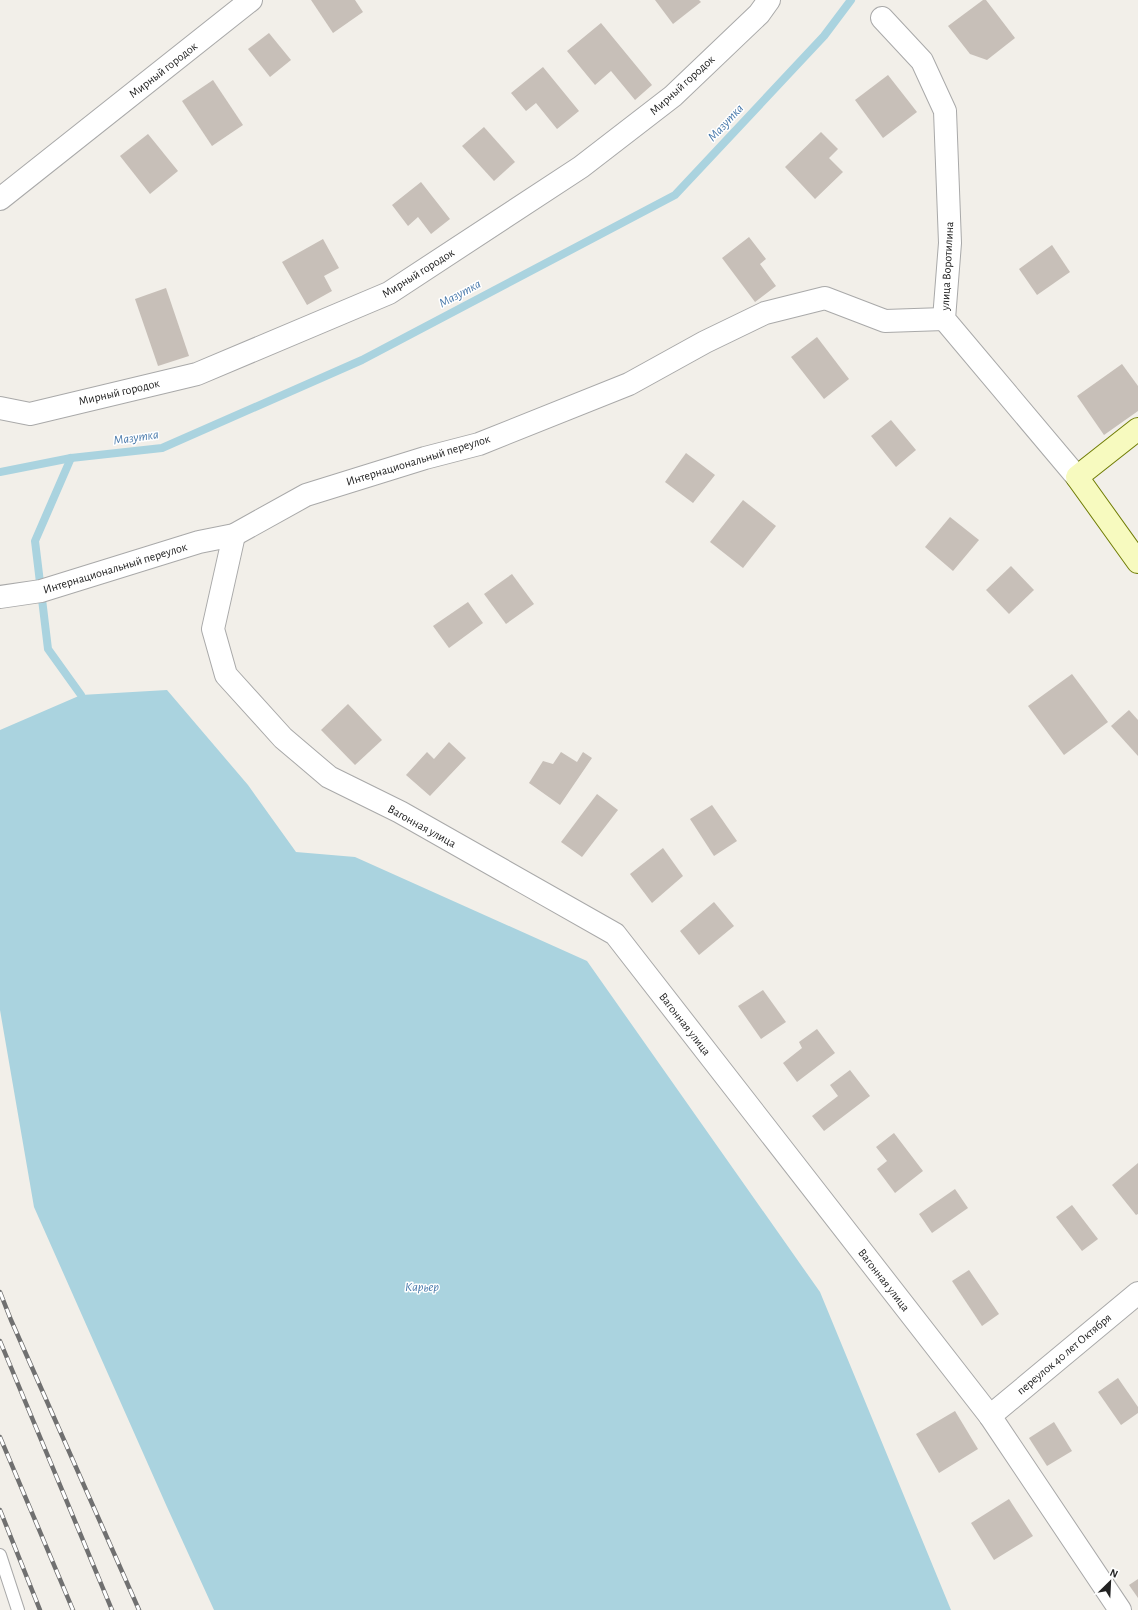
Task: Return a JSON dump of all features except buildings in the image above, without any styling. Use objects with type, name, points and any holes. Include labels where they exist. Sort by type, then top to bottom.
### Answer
[{"type":"street","name":"Мирный городок","points":[[0,199],[251,0]]},
{"type":"street","name":"Мирный городок","points":[[0,408],[30,414],[197,374],[389,293],[581,167],[667,101],[759,14],[769,0]]},
{"type":"street","name":"улица Воротилина","points":[[882,18],[922,61],[946,111],[950,243],[944,318],[1077,477],[1138,562]]},
{"type":"street","name":"Интернациональный переулок","points":[[0,597],[41,591],[199,542],[234,535],[306,495],[425,458],[479,444],[629,384],[704,342],[765,313],[826,298],[885,321],[944,318]]},
{"type":"street","points":[[1077,477],[1138,428]]},
{"type":"street","name":"Вагонная улица","points":[[234,535],[213,629],[226,675],[283,738],[330,777],[400,812],[615,934],[990,1416],[1120,1610]]},
{"type":"street","name":"переулок 40 лет Октября","points":[[990,1416],[1138,1293]]},
{"type":"lane","points":[[0,1555],[18,1610]]},
{"type":"water","name":"Карьер","points":[[167,690],[248,785],[296,852],[355,857],[587,961],[820,1292],[951,1610],[214,1610],[34,1207],[0,1010],[0,730],[81,695]]},
{"type":"waterway","name":"Мазутка","points":[[0,472],[71,458],[162,448],[362,360],[675,195],[824,36],[851,0]]},
{"type":"waterway","points":[[71,458],[35,541],[48,649],[81,695]]},
{"type":"railway","points":[[0,1292],[139,1610]]},
{"type":"railway","points":[[0,1341],[112,1610]]},
{"type":"railway","points":[[0,1437],[73,1610]]},
{"type":"railway","points":[[0,1510],[40,1610]]}]
